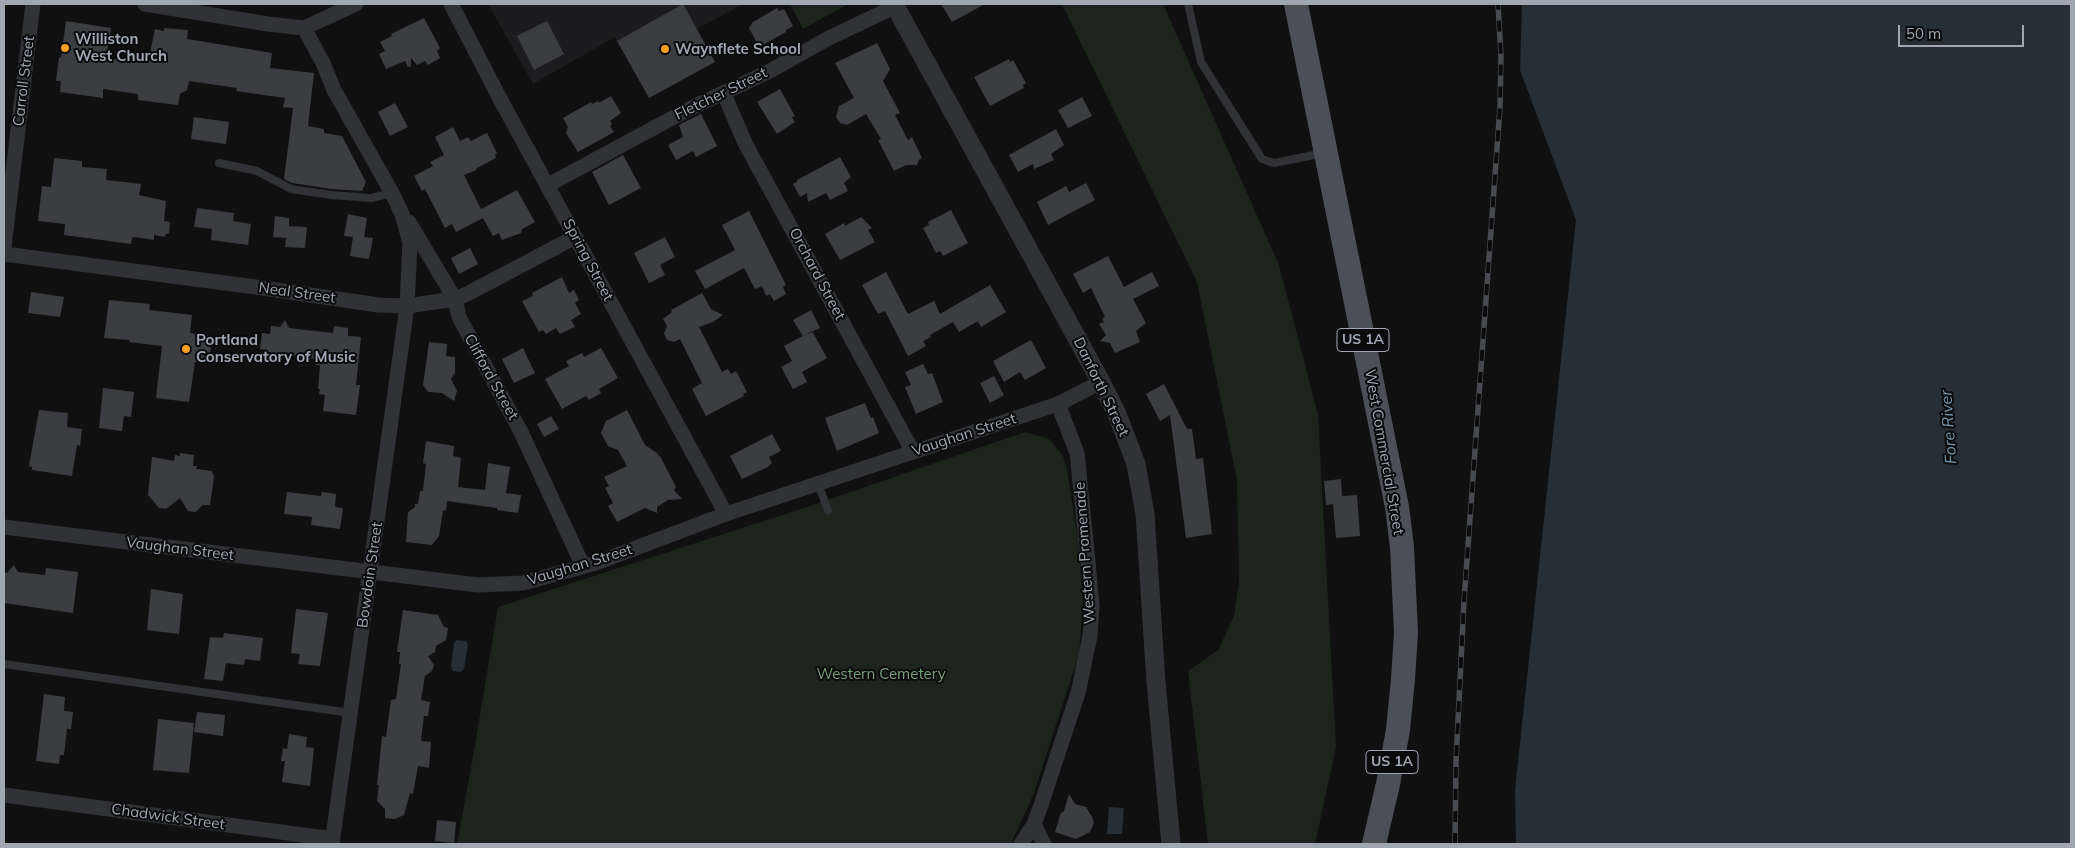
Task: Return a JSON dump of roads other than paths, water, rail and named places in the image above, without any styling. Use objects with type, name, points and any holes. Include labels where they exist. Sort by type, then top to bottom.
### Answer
[{"type":"main road","name":"West Commercial Street","points":[[1296,4],[1396,507],[1402,547],[1406,633],[1403,679],[1398,730],[1374,844]]},
{"type":"street","name":"Carroll Street","points":[[4,247],[33,4]]},
{"type":"street","points":[[145,4],[304,28],[356,4]]},
{"type":"street","name":"Spring Street","points":[[452,4],[498,95],[726,514]]},
{"type":"street","name":"Fletcher Street","points":[[548,185],[688,109],[768,72],[829,38],[895,5]]},
{"type":"street","name":"Danforth Street","points":[[895,5],[1101,382],[1127,438],[1141,488],[1171,844]]},
{"type":"street","name":"Clifford Street","points":[[304,28],[323,63],[334,90],[454,299],[459,317],[521,432],[583,566]]},
{"type":"street","name":"Orchard Street","points":[[724,94],[745,143],[913,452]]},
{"type":"street","name":"Clifford Street","points":[[392,193],[402,214],[410,243],[407,306]]},
{"type":"street","name":"Neal Street","points":[[4,254],[378,305],[407,306],[454,299],[576,237]]},
{"type":"street","name":"Bowdoin Street","points":[[333,842],[407,306]]},
{"type":"street","name":"Vaughan Street","points":[[4,527],[478,585],[523,583],[596,563],[726,514],[1058,404],[1101,382]]},
{"type":"street","name":"Western Promenade","points":[[1021,844],[1034,824],[1078,693],[1090,636],[1092,606],[1077,453],[1058,404]]},
{"type":"street","name":"Chadwick Street","points":[[4,795],[333,842]]},
{"type":"street","points":[[1034,824],[1044,844]]},
{"type":"lane","points":[[1188,4],[1201,62],[1262,158],[1274,163],[1326,153]]},
{"type":"lane","points":[[219,163],[257,171],[291,189],[371,198],[392,193]]},
{"type":"lane","points":[[818,483],[828,511]]},
{"type":"lane","points":[[4,664],[351,712]]},
{"type":"water","name":"Fore River","points":[[1522,4],[2071,4],[2071,844],[1516,844],[1515,790],[1576,220],[1520,70]]},
{"type":"water","points":[[457,640],[466,641],[468,644],[464,669],[461,672],[453,671],[451,667],[454,643]]},
{"type":"water","points":[[1109,807],[1124,808],[1122,834],[1107,834]]},
{"type":"railway","points":[[1455,844],[1456,761],[1464,601],[1500,107],[1501,56],[1498,4]]},
{"type":"place","name":"Williston West Church","points":[[65,48]]},
{"type":"place","name":"Waynflete School","points":[[665,49]]},
{"type":"place","name":"Portland Conservatory of Music","points":[[186,349]]},
{"type":"park label","name":"Western Cemetery","points":[[881,674]]}]
